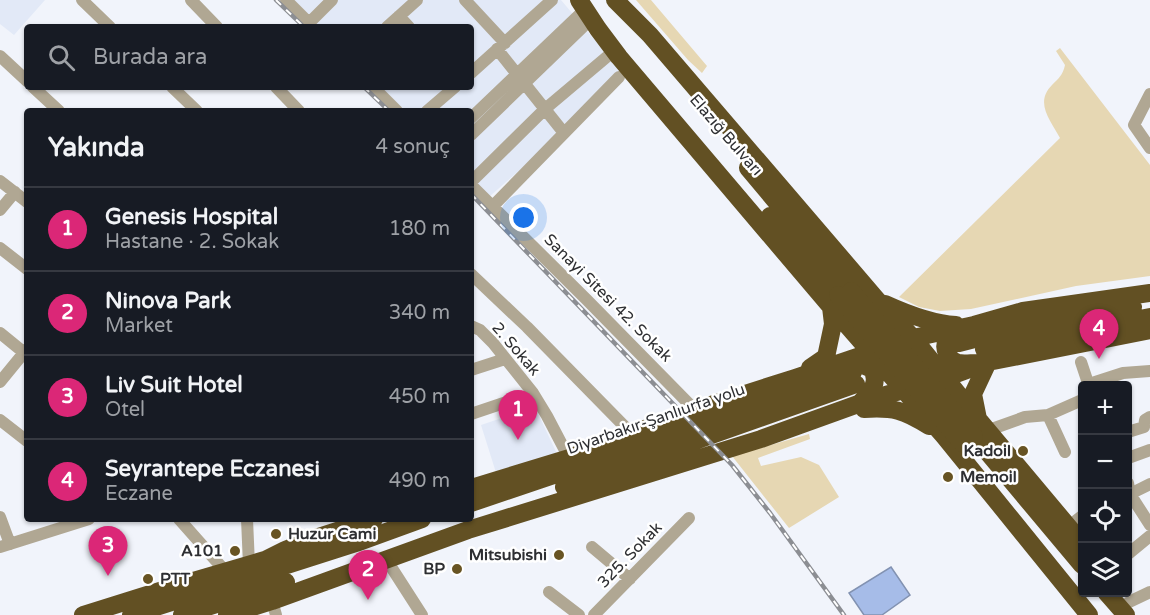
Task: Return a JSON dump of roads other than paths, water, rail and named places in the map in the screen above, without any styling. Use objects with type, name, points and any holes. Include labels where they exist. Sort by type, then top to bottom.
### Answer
[{"type":"highway","name":"Elazığ Bulvarı","points":[[607,0],[840,298]]},
{"type":"highway","points":[[615,0],[650,35],[878,301],[913,338],[945,378],[976,432],[1078,582]]},
{"type":"highway","points":[[585,13],[619,57],[840,298],[976,432],[1076,521]]},
{"type":"highway","name":"Elazığ Bulvarı","points":[[585,13],[840,298]]},
{"type":"highway","points":[[474,487],[569,458],[695,410],[795,378],[852,372],[869,352],[913,338],[974,325],[1023,311],[1150,293]]},
{"type":"highway","points":[[840,298],[869,352],[944,436],[1089,615]]},
{"type":"highway","points":[[795,378],[826,357],[840,298]]},
{"type":"highway","points":[[878,301],[902,312],[943,324],[974,325]]},
{"type":"highway","points":[[1150,304],[1026,326],[961,348],[1150,317]]},
{"type":"highway","points":[[974,325],[954,334],[947,340],[946,351],[952,361],[960,364],[988,362],[1150,330]]},
{"type":"highway","points":[[988,362],[973,394],[976,432],[1078,559]]},
{"type":"highway","points":[[474,521],[527,511],[761,439],[988,362]]},
{"type":"highway","points":[[474,521],[679,448],[865,365],[875,374],[874,388],[851,407]]},
{"type":"highway","name":"Diyarbakır-Şanlıurfa yolu","points":[[474,502],[852,372]]},
{"type":"highway","points":[[851,407],[885,407],[900,411],[944,436]]},
{"type":"highway","points":[[527,511],[580,482]]},
{"type":"highway","points":[[127,609],[265,560],[312,539],[365,522]]},
{"type":"highway","points":[[83,615],[127,609],[356,543],[414,522]]},
{"type":"highway","points":[[182,615],[383,554],[470,522]]},
{"type":"highway","points":[[227,615],[274,608],[383,554]]},
{"type":"highway","points":[[1090,597],[1104,615]]},
{"type":"highway","points":[[1114,597],[1129,606]]},
{"type":"street","points":[[82,0],[107,24]]},
{"type":"street","points":[[190,0],[214,24]]},
{"type":"street","points":[[286,0],[310,24]]},
{"type":"street","points":[[312,24],[332,0]]},
{"type":"street","points":[[390,24],[417,0]]},
{"type":"street","points":[[465,0],[501,46],[521,79],[564,134]]},
{"type":"street","points":[[474,70],[551,0]]},
{"type":"street","points":[[474,132],[585,13],[569,0]]},
{"type":"street","points":[[399,16],[406,24]]},
{"type":"street","points":[[474,180],[545,109],[615,50]]},
{"type":"street","points":[[0,56],[24,78]]},
{"type":"street","points":[[493,206],[619,77]]},
{"type":"street","points":[[474,116],[521,79]]},
{"type":"street","points":[[36,90],[56,108]]},
{"type":"street","points":[[175,90],[194,108]]},
{"type":"street","points":[[279,90],[295,108]]},
{"type":"street","points":[[376,90],[394,108]]},
{"type":"street","points":[[430,108],[452,90]]},
{"type":"street","points":[[1150,94],[1134,125],[1150,148]]},
{"type":"street","points":[[0,181],[24,200]]},
{"type":"street","name":"Sanayi Sitesi 42. Sokak","points":[[474,186],[695,410]]},
{"type":"street","points":[[0,210],[15,192]]},
{"type":"street","points":[[0,248],[24,267]]},
{"type":"street","points":[[474,277],[527,327],[632,434]]},
{"type":"street","name":"2. Sokak","points":[[474,328],[480,330],[493,343],[533,393],[569,458]]},
{"type":"street","points":[[0,333],[24,351]]},
{"type":"street","points":[[0,382],[24,354]]},
{"type":"street","points":[[474,369],[505,359]]},
{"type":"street","points":[[1081,362],[1088,381]]},
{"type":"street","points":[[1100,381],[1123,373],[1150,371]]},
{"type":"street","points":[[474,413],[533,393]]},
{"type":"street","points":[[976,432],[1025,417],[1048,415],[1078,402]]},
{"type":"street","points":[[1048,415],[1065,452]]},
{"type":"street","points":[[1132,431],[1144,427],[1145,420],[1150,417]]},
{"type":"street","points":[[0,420],[24,439]]},
{"type":"street","points":[[1132,457],[1150,450]]},
{"type":"street","points":[[1132,485],[1150,484]]},
{"type":"street","points":[[1130,489],[1150,525]]},
{"type":"street","points":[[0,517],[5,545],[78,522]]},
{"type":"street","name":"325. Sokak","points":[[594,615],[689,518]]},
{"type":"street","points":[[182,522],[226,572]]},
{"type":"street","points":[[247,522],[249,565]]},
{"type":"street","points":[[1132,551],[1150,536]]},
{"type":"street","points":[[592,547],[630,579]]},
{"type":"street","points":[[383,554],[422,615]]},
{"type":"street","points":[[549,592],[579,615]]},
{"type":"street","points":[[1129,606],[1150,592]]},
{"type":"street","points":[[109,615],[127,609]]},
{"type":"water","points":[[891,567],[910,595],[882,615],[864,615],[849,593]]},
{"type":"railway","points":[[276,0],[301,24]]},
{"type":"railway","points":[[367,90],[386,108]]},
{"type":"railway","points":[[474,197],[732,465],[844,615]]},
{"type":"place","name":"Seyrantepe Eczanesi","points":[[1099,359]]},
{"type":"place","name":"Genesis Hospital","points":[[518,440]]},
{"type":"place","name":"Kadoil","points":[[1023,451]]},
{"type":"place","name":"Memoil","points":[[948,477]]},
{"type":"place","name":"Huzur Cami","points":[[276,534]]},
{"type":"place","name":"A101","points":[[235,551]]},
{"type":"place","name":"Mitsubishi","points":[[559,555]]},
{"type":"place","name":"BP","points":[[457,569]]},
{"type":"place","name":"Liv Suit Hotel","points":[[108,576]]},
{"type":"place","name":"PTT","points":[[148,579]]},
{"type":"place","name":"Ninova Park","points":[[368,600]]}]
